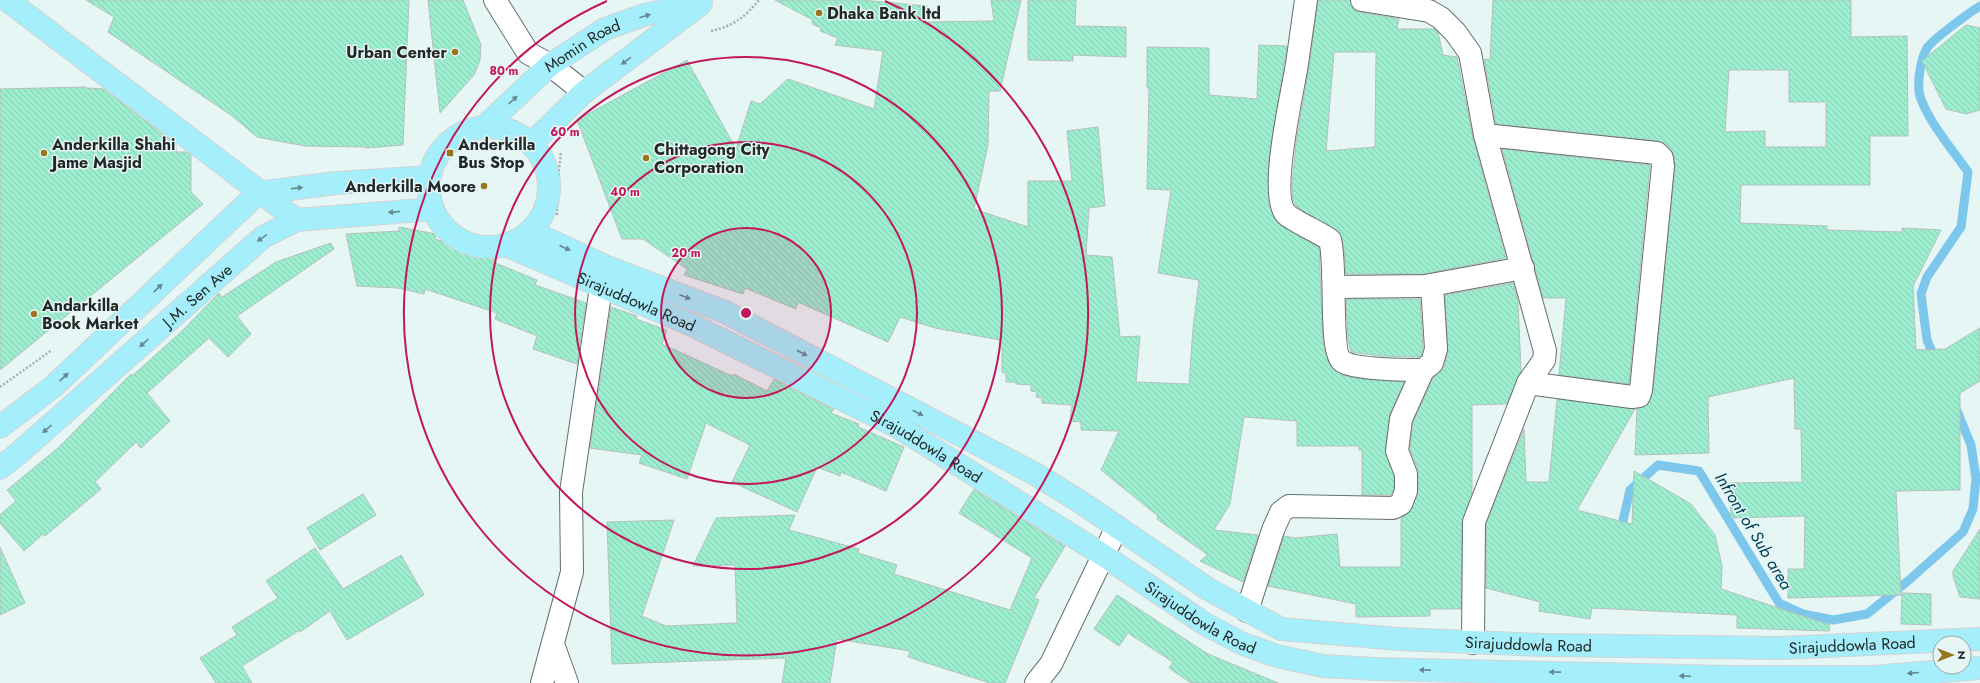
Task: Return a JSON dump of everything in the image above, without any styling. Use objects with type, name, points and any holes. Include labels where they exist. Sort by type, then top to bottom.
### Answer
[{"type":"main road","points":[[7,0],[258,193],[297,220]]},
{"type":"main road","name":"Momin Road","points":[[485,126],[550,65],[605,29],[644,15],[703,2]]},
{"type":"main road","name":"Momin Road","points":[[531,144],[584,92],[703,2]]},
{"type":"main road","points":[[485,126],[501,128],[517,133],[531,144],[542,159],[548,177],[548,197],[542,215],[530,231],[505,246],[488,247],[471,244],[455,237],[442,224],[433,209],[429,193],[429,177],[442,148],[454,137],[469,130],[485,126]]},
{"type":"main road","points":[[258,193],[336,183],[429,177]]},
{"type":"main road","name":"J.M. Sen Ave","points":[[0,427],[54,386],[258,193]]},
{"type":"main road","name":"J.M. Sen Ave","points":[[0,468],[263,237],[297,220],[433,209]]},
{"type":"main road","name":"Sirajuddowla Road","points":[[530,231],[605,276],[694,326],[898,427],[1103,555],[1205,624],[1243,644],[1277,656],[1323,666],[1499,677],[1864,677],[1980,668]]},
{"type":"main road","name":"Sirajuddowla Road","points":[[505,246],[725,312],[1036,475],[1082,503],[1208,589],[1281,629],[1473,643],[1781,648],[1980,639]]},
{"type":"street","points":[[495,0],[528,54],[550,65],[584,92]]},
{"type":"street","points":[[1306,0],[1297,65],[1286,119],[1281,161],[1280,205],[1286,214],[1330,240],[1333,252],[1334,335],[1337,354],[1342,361],[1354,365],[1395,370],[1423,370]]},
{"type":"street","points":[[1362,0],[1429,11],[1441,18],[1455,32],[1470,54],[1485,135],[1545,351],[1544,360],[1528,383],[1474,522],[1473,643]]},
{"type":"street","points":[[1485,135],[1657,153],[1662,158],[1663,166],[1642,382],[1639,396],[1632,397],[1528,383]]},
{"type":"street","points":[[1334,287],[1432,285],[1523,268]]},
{"type":"street","points":[[542,683],[572,572],[571,492],[600,294],[605,276]]},
{"type":"street","points":[[1247,610],[1273,530],[1281,512],[1289,506],[1393,508],[1402,504],[1406,491],[1406,474],[1397,451],[1398,438],[1402,419],[1423,370],[1432,363],[1436,348],[1432,285]]},
{"type":"street","points":[[1036,683],[1051,664],[1117,527]]},
{"type":"street","points":[[553,644],[567,683]]},
{"type":"path","points":[[557,218],[557,187],[561,150]]},
{"type":"path","points":[[0,387],[56,346]]},
{"type":"building","points":[[86,0],[409,0],[403,145],[366,148],[305,146],[257,137],[231,115],[108,32],[114,17]]},
{"type":"building","name":"Urban Center","points":[[428,0],[463,0],[481,45],[480,60],[474,75],[440,113]]},
{"type":"building","points":[[775,0],[861,0],[927,6],[925,22],[994,21],[991,0],[1021,0],[1000,91],[989,91],[988,145],[974,209],[1028,227],[1028,181],[1072,181],[1067,131],[1098,127],[1105,206],[1089,208],[1086,255],[1112,257],[1120,337],[1140,336],[1136,382],[1189,384],[1193,329],[1199,280],[1158,273],[1171,190],[1147,189],[1149,88],[1147,88],[1147,47],[1209,48],[1209,95],[1257,99],[1259,45],[1287,46],[1268,163],[1269,204],[1278,224],[1319,247],[1323,342],[1326,356],[1331,367],[1342,375],[1354,378],[1404,382],[1390,414],[1385,449],[1394,476],[1394,489],[1391,495],[1362,495],[1362,450],[1359,450],[1359,446],[1297,446],[1297,421],[1244,417],[1230,504],[1214,530],[1258,535],[1243,582],[1200,561],[1208,555],[1157,519],[1158,516],[1101,470],[1119,431],[1081,430],[1081,422],[1070,421],[1072,405],[1042,403],[1042,398],[1036,397],[1037,392],[1031,391],[1031,385],[1006,382],[1006,373],[1002,372],[1002,347],[1000,347],[1000,340],[935,328],[900,317],[888,342],[798,302],[796,309],[745,288],[743,294],[684,275],[687,269],[643,239],[622,239],[577,120],[687,60],[736,149],[751,101],[760,104],[788,79],[874,109],[883,51],[835,45],[838,38],[820,31],[821,28],[812,24],[813,20]]},
{"type":"building","points":[[1028,0],[1076,0],[1075,26],[1126,27],[1126,57],[1073,55],[1073,61],[1028,60]]},
{"type":"building","points":[[1318,0],[1350,0],[1354,9],[1360,12],[1399,19],[1397,29],[1435,29],[1438,32],[1443,55],[1457,57],[1473,138],[1506,258],[1424,274],[1346,274],[1344,249],[1340,233],[1297,207],[1293,200],[1292,186],[1296,143]],"holes":[[[1334,52],[1376,52],[1375,147],[1326,151]]]},
{"type":"building","points":[[1493,0],[1851,0],[1851,37],[1907,36],[1908,136],[1870,136],[1870,185],[1741,185],[1740,223],[1827,226],[1827,230],[1902,232],[1902,228],[1941,230],[1913,286],[1916,350],[1945,349],[1980,328],[1980,381],[1960,393],[1960,490],[1896,491],[1901,595],[1788,598],[1788,569],[1804,569],[1805,516],[1731,518],[1730,483],[1802,482],[1801,429],[1795,429],[1794,378],[1708,397],[1709,453],[1635,455],[1637,409],[1647,405],[1653,391],[1675,167],[1674,156],[1666,144],[1658,141],[1496,124],[1484,59],[1490,60]],"holes":[[[1729,70],[1789,70],[1789,102],[1826,102],[1826,147],[1765,147],[1765,131],[1725,132]]]},
{"type":"building","points":[[1966,25],[1980,28],[1980,110],[1966,114],[1946,109],[1922,61]]},
{"type":"building","points":[[86,87],[104,89],[176,144],[176,152],[187,152],[191,155],[191,192],[203,204],[0,370],[0,89]]},
{"type":"building","points":[[1502,149],[1650,165],[1629,384],[1559,375],[1566,298],[1543,298]]},
{"type":"building","points":[[399,227],[436,234],[435,239],[494,258],[493,262],[537,280],[535,285],[586,303],[577,364],[533,349],[537,336],[495,319],[497,313],[425,289],[424,294],[398,288],[357,286],[346,234],[399,231]]},
{"type":"building","points":[[331,243],[334,249],[237,316],[251,334],[228,357],[209,338],[147,393],[170,421],[141,448],[136,442],[95,482],[101,489],[45,536],[43,534],[24,551],[0,523],[0,515],[16,501],[7,490],[58,448],[131,374],[132,376],[181,332],[219,293],[222,297],[276,262]]},
{"type":"building","points":[[1513,283],[1518,302],[1521,371],[1507,404],[1472,405],[1472,494],[1462,522],[1461,609],[1430,609],[1430,616],[1356,617],[1356,604],[1268,586],[1284,536],[1295,538],[1337,534],[1340,567],[1401,567],[1401,518],[1412,509],[1418,491],[1418,470],[1410,449],[1413,422],[1433,378],[1444,367],[1448,352],[1445,295]]},
{"type":"building","points":[[1346,299],[1420,299],[1423,348],[1421,356],[1382,356],[1351,352],[1348,339]]},
{"type":"building","points":[[611,307],[637,316],[636,319],[667,330],[662,344],[732,376],[734,374],[767,391],[774,379],[834,409],[831,413],[859,424],[858,427],[904,447],[886,491],[841,472],[840,476],[817,467],[797,512],[732,482],[750,445],[706,423],[687,479],[639,463],[642,455],[590,448]]},
{"type":"building","points":[[1557,399],[1635,409],[1577,510],[1632,524],[1634,471],[1691,504],[1715,535],[1722,566],[1721,589],[1830,625],[1829,631],[1737,628],[1737,615],[1592,608],[1590,619],[1539,611],[1540,602],[1486,588],[1486,524],[1524,429],[1526,482],[1549,482]]},
{"type":"building","points":[[974,489],[1065,546],[1034,598],[1039,600],[1005,683],[990,683],[908,657],[910,651],[837,639],[830,683],[782,683],[786,658],[612,664],[607,522],[674,520],[642,616],[666,626],[737,623],[735,565],[693,566],[716,518],[795,515],[789,530],[859,549],[858,553],[897,565],[894,574],[1010,610],[1032,558],[959,513]]},
{"type":"building","points":[[363,494],[376,515],[320,550],[307,528]]},
{"type":"building","points":[[1980,529],[1980,599],[1960,597],[1953,576],[1953,571]]},
{"type":"building","points":[[0,547],[25,603],[0,615]]},
{"type":"building","points":[[315,548],[343,589],[401,555],[424,595],[347,640],[330,611],[300,632],[300,630],[242,666],[252,683],[216,683],[200,658],[237,635],[232,627],[278,598],[266,581]]},
{"type":"building","points":[[1902,593],[1931,594],[1931,625],[1901,624]]},
{"type":"building","points":[[1117,595],[1208,654],[1278,683],[1191,683],[1169,668],[1173,662],[1128,633],[1119,646],[1094,629]]},
{"type":"waterway","name":"Infront of Sub area","points":[[1936,361],[1927,340],[1921,294],[1927,277],[1961,227],[1968,172],[1930,118],[1921,99],[1919,81],[1922,59],[1930,44],[1980,6]]},
{"type":"waterway","name":"Infront of Sub area","points":[[1620,534],[1630,490],[1658,465],[1699,471],[1779,603],[1803,614],[1833,620],[1867,614],[1909,580],[1963,532],[1973,509],[1976,478],[1971,445],[1955,406]]},
{"type":"place","name":"Dhaka Bank ltd","points":[[819,13]]},
{"type":"place","name":"Urban Center","points":[[455,52]]},
{"type":"place","name":"Anderkilla Shahi Jame Masjid","points":[[44,153]]},
{"type":"place","name":"Anderkilla Bus Stop","points":[[450,153]]},
{"type":"place","name":"Chittagong City Corporation","points":[[646,158]]},
{"type":"place","name":"Anderkilla Moore","points":[[484,186]]},
{"type":"place","name":"Andarkilla Book Market","points":[[34,314]]}]
